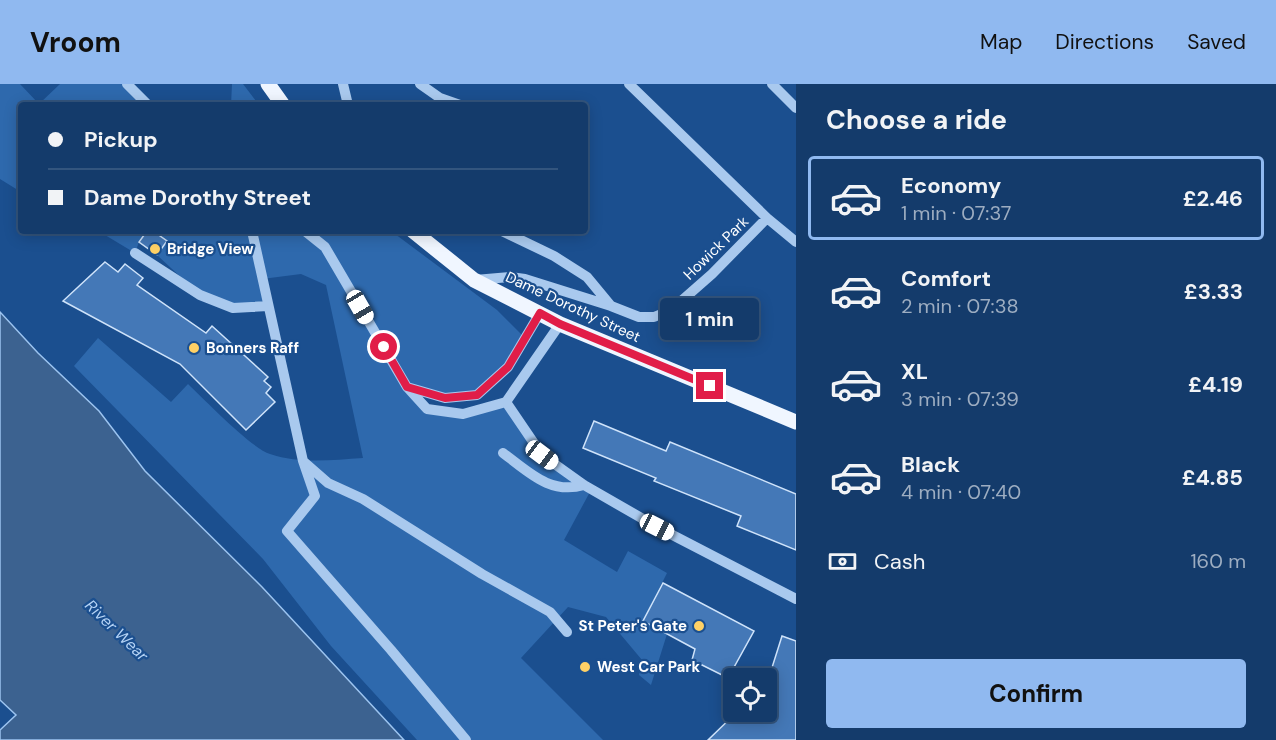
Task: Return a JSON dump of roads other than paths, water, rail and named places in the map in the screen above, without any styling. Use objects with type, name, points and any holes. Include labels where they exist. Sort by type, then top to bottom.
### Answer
[{"type":"main road","points":[[268,84],[281,102]]},
{"type":"main road","name":"Dame Dorothy Street","points":[[417,234],[474,280],[560,324],[796,422]]},
{"type":"street","points":[[127,84],[145,102]]},
{"type":"street","points":[[343,84],[347,102]]},
{"type":"street","points":[[420,84],[440,98],[451,102]]},
{"type":"street","name":"Howick Park","points":[[629,84],[767,218],[796,242]]},
{"type":"street","points":[[772,84],[796,108]]},
{"type":"street","name":"Howick Park","points":[[508,234],[554,256],[587,277],[611,306],[639,317],[654,317],[671,310],[767,218]]},
{"type":"street","points":[[253,234],[303,461],[315,496],[286,531],[391,650],[466,740]]},
{"type":"street","points":[[309,234],[325,247],[407,387],[428,409],[463,414],[506,402],[560,324]]},
{"type":"street","points":[[135,254],[200,295],[217,302],[234,308],[268,306]]},
{"type":"street","points":[[474,280],[510,277],[525,279],[611,306]]},
{"type":"street","points":[[407,387],[445,398],[477,395],[508,367],[540,313]]},
{"type":"street","points":[[506,402],[542,455],[584,485],[657,527],[796,599]]},
{"type":"street","points":[[503,453],[547,485],[570,489],[584,485]]},
{"type":"street","points":[[303,461],[328,483],[363,499],[482,574],[550,612],[567,632]]},
{"type":"water","name":"River Wear","points":[[0,312],[38,353],[99,411],[145,471],[262,587],[404,740],[0,740],[0,730],[16,715],[0,700]]},
{"type":"place","name":"Bridge View","points":[[155,249]]},
{"type":"place","name":"Bonners Raff","points":[[194,348]]},
{"type":"place","name":"St Peter's Gate","points":[[699,626]]},
{"type":"place","name":"West Car Park","points":[[585,667]]}]
